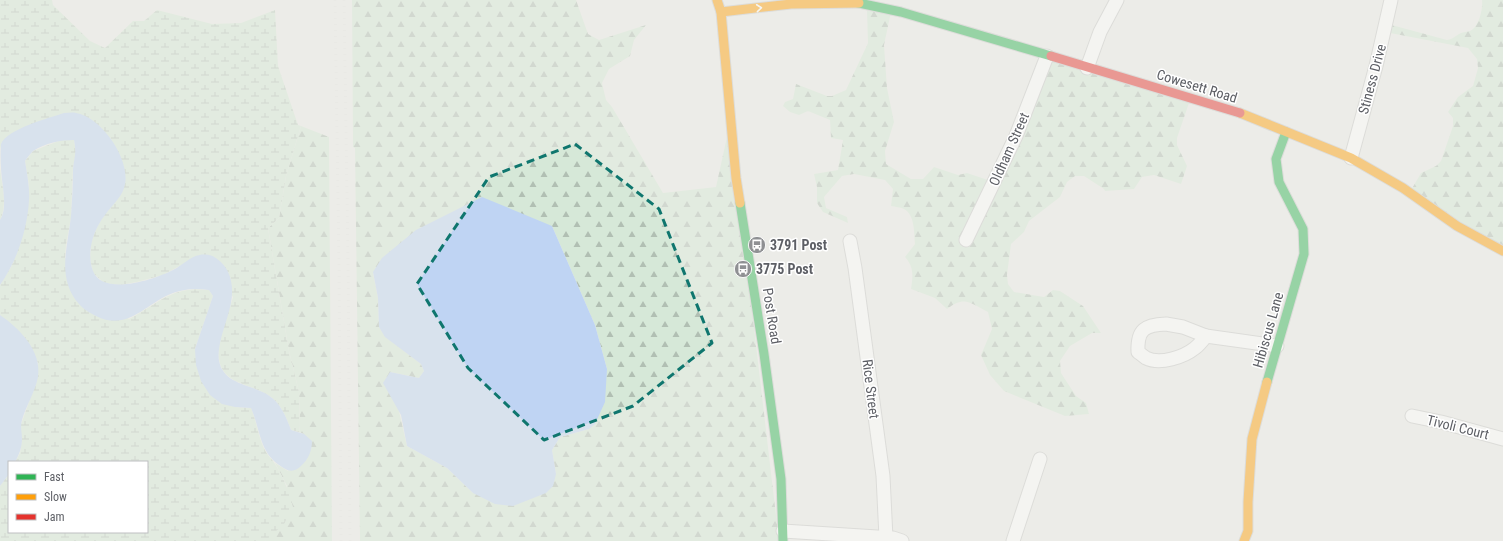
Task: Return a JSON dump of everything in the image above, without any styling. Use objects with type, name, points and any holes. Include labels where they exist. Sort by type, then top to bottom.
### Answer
[{"type":"main road","name":"Post Road","points":[[717,0],[720,12],[736,178],[764,354],[781,479],[783,536]]},
{"type":"main road","name":"Cowesett Road","points":[[845,0],[901,12],[1236,112],[1314,142],[1350,158],[1402,188],[1457,226],[1503,251]]},
{"type":"main road","name":"Cowesett Road","points":[[720,12],[791,4],[859,3]]},
{"type":"main road","name":"Hibiscus Lane","points":[[1244,541],[1248,531],[1248,502],[1252,439],[1304,254],[1303,229],[1279,182],[1276,159],[1286,132]]},
{"type":"street","points":[[1088,68],[1100,32],[1117,0]]},
{"type":"street","name":"Stiness Drive","points":[[1350,158],[1376,66],[1391,0]]},
{"type":"street","name":"Oldham Street","points":[[966,240],[1016,136],[1047,56]]},
{"type":"street","name":"Rice Street","points":[[850,241],[883,476],[886,538]]},
{"type":"street","points":[[1206,336],[1195,348],[1183,355],[1170,359],[1160,360],[1147,358],[1138,352],[1138,343],[1142,332],[1150,325],[1166,324],[1183,327],[1206,336],[1277,346]]},
{"type":"street","name":"Tivoli Court","points":[[1412,416],[1503,438]]},
{"type":"street","points":[[1013,541],[1040,459]]},
{"type":"street","points":[[783,536],[893,538],[902,541]]},
{"type":"highlighted area","points":[[575,144],[659,209],[712,343],[633,406],[544,440],[468,368],[417,284],[489,177]]},
{"type":"green space","points":[[0,0],[52,0],[53,5],[90,41],[105,48],[133,21],[144,21],[157,10],[212,24],[241,23],[275,10],[278,66],[298,125],[301,126],[286,176],[279,218],[268,228],[289,351],[299,392],[299,432],[291,430],[282,411],[273,398],[231,378],[221,367],[219,359],[219,344],[233,297],[200,255],[163,275],[120,285],[104,283],[93,273],[90,258],[91,243],[96,229],[104,215],[102,128],[2,142],[0,149]]},
{"type":"green space","points":[[352,0],[576,0],[588,34],[599,40],[646,25],[634,40],[630,56],[609,69],[602,83],[606,100],[612,107],[663,193],[716,187],[730,123],[779,541],[360,541],[355,148],[353,147]],"holes":[[[552,226],[595,325],[607,369],[589,429],[560,437],[552,450],[556,474],[473,493],[447,468],[407,446],[390,372],[419,378],[424,371],[421,364],[386,337],[379,327],[378,298],[373,273]]]},
{"type":"green space","points":[[1482,0],[1503,0],[1503,252],[1410,192],[1421,173],[1436,166],[1441,161],[1453,126],[1453,118],[1448,112],[1458,97],[1473,86],[1478,68],[1477,59],[1468,48],[1385,32],[1388,24],[1449,40],[1461,33],[1470,31],[1476,26],[1481,13]]},
{"type":"green space","points":[[867,11],[891,12],[884,45],[887,88],[894,122],[885,151],[886,164],[911,179],[923,179],[934,167],[958,175],[967,173],[994,182],[1048,60],[1190,100],[1177,138],[1177,145],[1187,166],[1181,184],[1154,175],[1142,177],[1134,189],[1105,191],[1084,176],[1075,176],[1067,182],[1060,197],[1029,221],[1024,232],[1011,244],[1007,275],[1008,284],[1014,292],[1044,297],[1053,290],[1060,291],[1083,306],[1101,333],[1092,333],[1070,346],[1060,361],[1061,373],[1076,396],[1086,403],[1089,414],[1065,416],[1004,391],[990,375],[981,355],[992,329],[988,312],[972,303],[963,301],[958,302],[947,309],[935,298],[911,289],[912,272],[910,264],[905,257],[915,244],[912,220],[908,212],[904,209],[891,206],[893,189],[885,180],[854,174],[842,176],[824,197],[826,208],[847,217],[848,223],[823,212],[817,203],[817,187],[814,174],[838,170],[843,140],[831,138],[830,120],[808,111],[799,115],[790,112],[783,106],[785,102],[793,99],[796,84],[827,96],[832,96],[846,90],[868,43]]},
{"type":"green space","points":[[301,126],[329,137],[332,541],[265,541],[287,486],[275,463],[288,471],[304,434],[299,432],[299,392],[289,351],[268,228],[279,218],[286,176]]},
{"type":"green space","points":[[61,140],[74,140],[76,152],[73,168],[71,218],[65,258],[129,319],[158,301],[186,290],[209,290],[213,296],[195,349],[235,407],[251,408],[263,447],[281,475],[288,490],[293,507],[284,524],[265,541],[0,541],[0,486],[8,475],[8,533],[148,533],[148,461],[16,461],[20,453],[22,440],[20,427],[38,377],[38,363],[25,338],[0,315],[0,285],[11,267],[16,254],[29,201],[29,186],[25,161],[33,151]]},
{"type":"green space","points":[[0,168],[4,208],[0,220]]},
{"type":"water","points":[[64,113],[76,113],[86,116],[96,123],[113,142],[120,154],[124,166],[126,177],[123,192],[107,212],[94,235],[90,257],[93,271],[99,279],[107,283],[130,284],[165,274],[196,256],[209,255],[221,262],[228,272],[232,290],[232,299],[219,349],[219,361],[222,369],[226,375],[239,383],[261,391],[273,398],[282,411],[291,430],[304,434],[312,441],[309,455],[306,461],[299,468],[292,471],[287,470],[274,461],[269,455],[262,441],[251,408],[222,404],[210,395],[201,381],[196,365],[195,349],[213,296],[209,290],[199,289],[178,291],[159,300],[134,316],[116,321],[107,320],[89,312],[81,306],[72,294],[68,284],[65,262],[71,216],[75,152],[74,140],[58,141],[43,146],[33,151],[25,161],[29,196],[26,223],[16,256],[0,285],[0,220],[4,204],[1,144],[11,134],[20,129]]},
{"type":"water","points":[[482,197],[552,226],[595,325],[607,369],[605,402],[595,424],[589,429],[560,437],[552,450],[556,474],[553,486],[546,493],[513,506],[495,504],[473,493],[447,468],[407,446],[401,415],[383,383],[390,372],[419,378],[424,371],[421,364],[385,337],[379,327],[378,298],[373,272],[382,258],[416,230]]},
{"type":"water","points":[[0,315],[22,334],[33,350],[37,358],[38,377],[33,394],[21,423],[22,442],[18,457],[16,461],[8,461],[8,475],[0,486]]},
{"type":"railway","points":[[335,0],[341,541]]},
{"type":"railway","points":[[344,0],[350,541]]},
{"type":"traffic: fast","points":[[845,0],[901,12],[1051,56]]},
{"type":"traffic: fast","points":[[1267,382],[1304,254],[1303,229],[1279,182],[1276,159],[1286,132]]},
{"type":"traffic: fast","points":[[740,203],[764,354],[781,479],[783,541]]},
{"type":"traffic: slow","points":[[717,0],[721,12],[736,178],[740,203]]},
{"type":"traffic: slow","points":[[721,12],[791,4],[859,3]]},
{"type":"traffic: slow","points":[[1240,113],[1351,158],[1403,188],[1457,226],[1503,251]]},
{"type":"traffic: slow","points":[[1244,541],[1248,531],[1248,502],[1252,439],[1267,382]]},
{"type":"traffic: jam","points":[[1051,56],[1240,113]]},
{"type":"place","name":"3791 Post","points":[[757,245]]},
{"type":"place","name":"3775 Post","points":[[743,269]]}]
